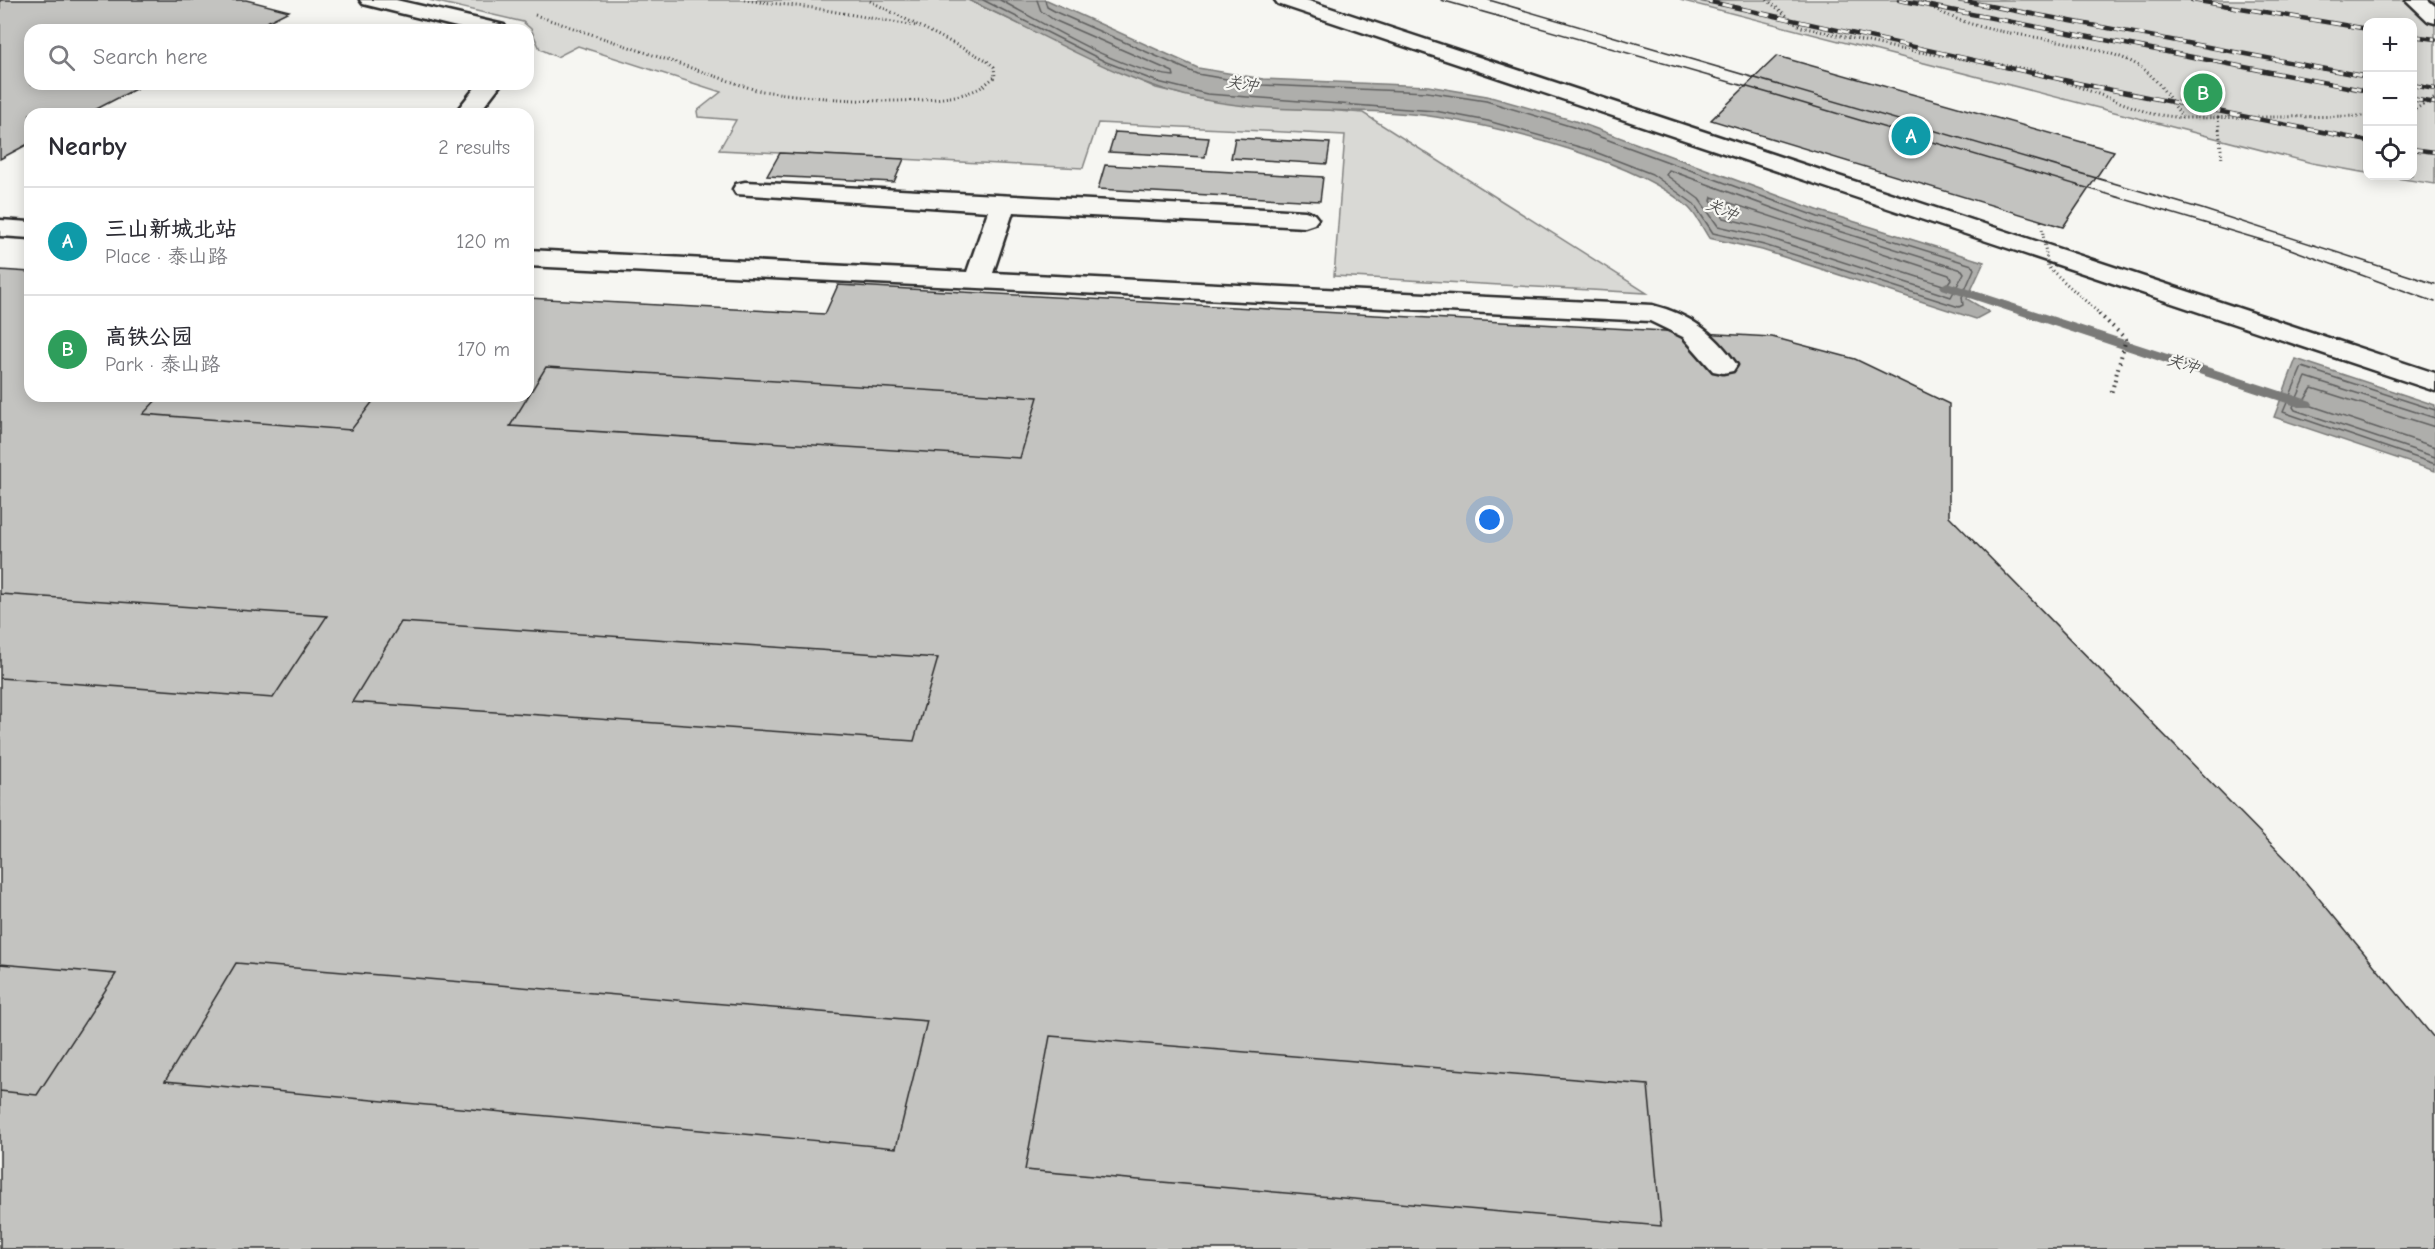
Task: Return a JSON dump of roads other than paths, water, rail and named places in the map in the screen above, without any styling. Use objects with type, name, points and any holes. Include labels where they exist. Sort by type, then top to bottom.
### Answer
[{"type":"street","points":[[370,0],[471,24]]},
{"type":"street","points":[[1285,0],[2435,382]]},
{"type":"street","points":[[2416,0],[2435,17]]},
{"type":"street","points":[[471,108],[485,90]]},
{"type":"street","points":[[745,189],[1305,219]]},
{"type":"street","points":[[977,280],[1003,204]]},
{"type":"street","points":[[0,228],[24,230]]},
{"type":"street","points":[[534,258],[1652,313],[1681,321],[1706,340],[1723,365]]},
{"type":"water","points":[[968,0],[1047,0],[1198,68],[1263,79],[1428,86],[1487,96],[1575,121],[1820,211],[1984,262],[1967,299],[1989,312],[1976,319],[1762,250],[1709,238],[1692,211],[1667,191],[1638,176],[1569,149],[1496,129],[1436,117],[1234,105],[1205,100],[1173,92],[1113,70]]},
{"type":"water","points":[[2296,359],[2435,405],[2435,471],[2274,417]]},
{"type":"waterway","name":"关冲","points":[[1947,286],[2305,404]]},
{"type":"tram line","points":[[1441,0],[1772,94],[2285,247],[2435,302]]},
{"type":"tram line","points":[[1489,0],[2202,209],[2435,284]]},
{"type":"railway","points":[[1702,0],[2082,84],[2363,140]]},
{"type":"railway","points":[[1899,0],[2363,90]]},
{"type":"railway","points":[[1958,0],[2363,76]]},
{"type":"railway","points":[[2192,0],[2363,28]]},
{"type":"railway","points":[[2417,37],[2435,39]]},
{"type":"railway","points":[[2417,86],[2435,89]]},
{"type":"railway","points":[[2417,100],[2435,103]]},
{"type":"railway","points":[[2417,150],[2435,152]]},
{"type":"place","name":"高铁公园","points":[[2203,93]]},
{"type":"place","name":"三山新城北站","points":[[1911,136]]}]
